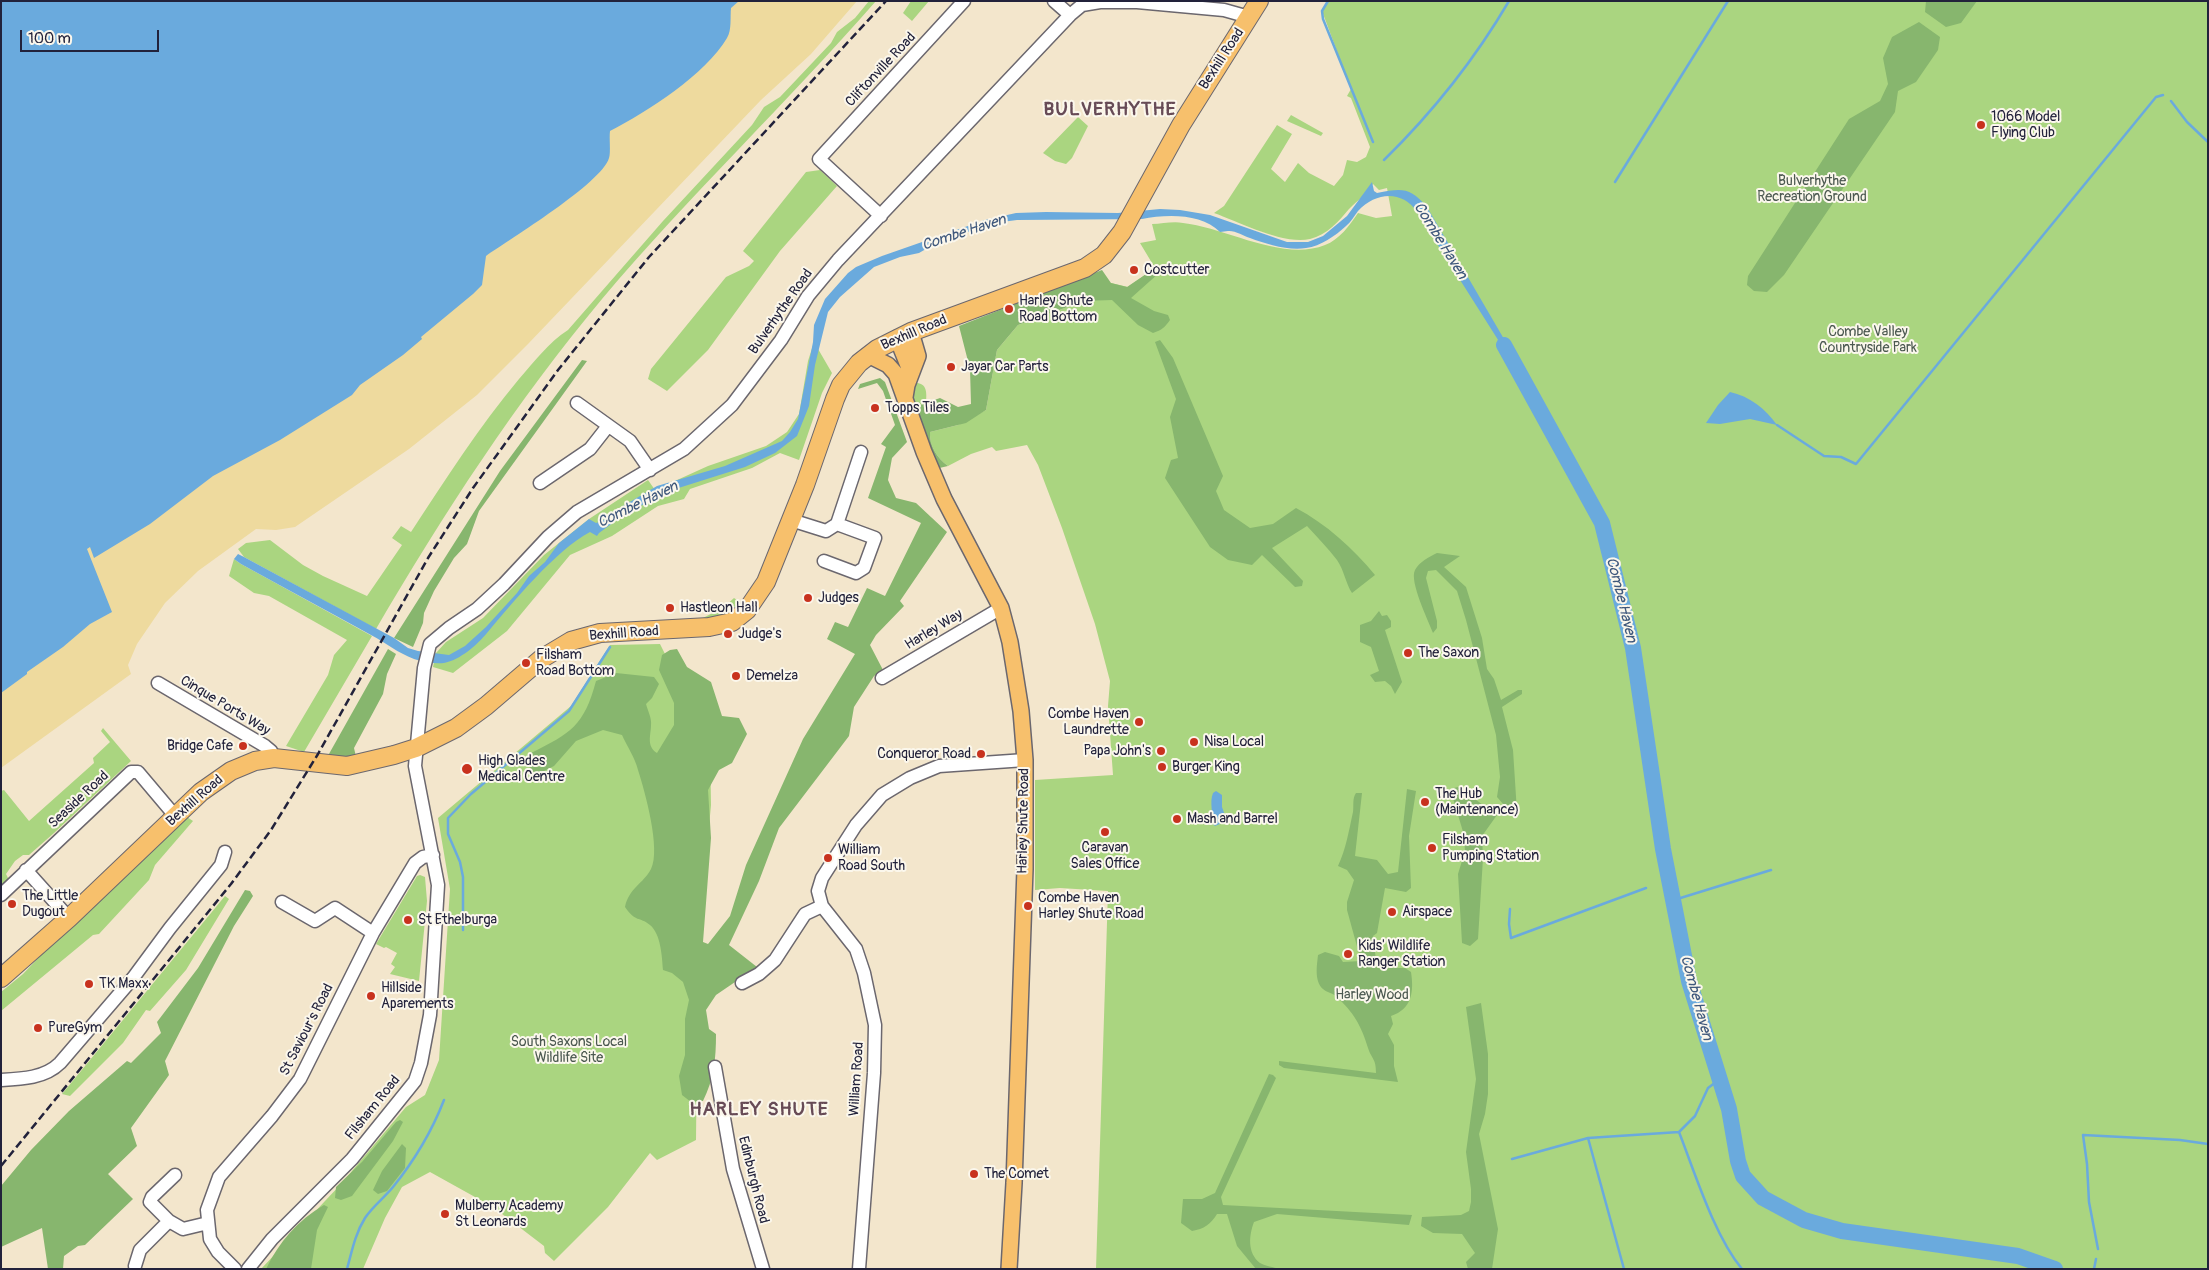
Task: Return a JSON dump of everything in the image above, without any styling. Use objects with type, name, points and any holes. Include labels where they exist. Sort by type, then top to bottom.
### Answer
[{"type":"highway","name":"Bexhill Road","points":[[1,978],[70,918],[176,816],[214,782],[230,771],[255,761],[274,758],[346,766],[416,748],[456,728],[471,718],[541,658],[571,640],[600,633],[709,627],[732,622],[747,610],[766,582],[841,385],[849,374],[868,355],[904,335],[1085,268],[1104,255],[1122,232],[1181,125],[1259,1]]},
{"type":"main road","name":"Harley Shute Road","points":[[904,335],[918,356],[911,373],[906,397]]},
{"type":"main road","name":"Harley Shute Road","points":[[868,355],[892,368],[906,397],[924,452],[944,498],[1001,608],[1010,642],[1021,711],[1025,760],[1024,869],[1009,1269]]},
{"type":"street","name":"Cliftonville Road","points":[[881,216],[819,159],[964,1]]},
{"type":"street","points":[[1054,1],[1070,15]]},
{"type":"street","name":"Bulverhythe Road","points":[[416,748],[424,668],[430,644],[477,609],[504,584],[548,537],[577,512],[684,449],[732,405],[781,340],[808,296],[1070,15],[1082,5],[1094,2],[1137,2],[1224,10],[1249,17]]},
{"type":"street","points":[[578,403],[630,441],[650,470]]},
{"type":"street","points":[[540,483],[590,449],[608,426]]},
{"type":"street","points":[[791,520],[826,531],[837,524],[861,452]]},
{"type":"street","points":[[824,560],[856,573],[864,568],[875,538],[837,524]]},
{"type":"street","name":"Harley Way","points":[[882,678],[1001,608]]},
{"type":"street","name":"Cinque Ports Way","points":[[158,683],[265,746],[271,751],[274,758]]},
{"type":"street","name":"Filsham Road","points":[[248,1269],[272,1238],[352,1159],[415,1081],[421,1063],[430,1015],[438,885],[416,772],[416,748]]},
{"type":"street","points":[[742,983],[759,974],[775,960],[805,914],[822,906],[818,891],[822,878],[856,825],[882,795],[910,778],[939,766],[1025,760]]},
{"type":"street","name":"Seaside Road","points":[[1,895],[131,772],[138,772],[176,816]]},
{"type":"street","points":[[1,1080],[39,1075],[56,1068],[133,978],[170,928],[221,865],[224,852]]},
{"type":"street","name":"St Saviour's Road","points":[[235,1269],[218,1252],[210,1239],[207,1210],[219,1177],[272,1116],[300,1079],[372,933],[415,863],[423,857],[433,855]]},
{"type":"street","points":[[26,870],[70,918]]},
{"type":"street","points":[[282,902],[316,921],[335,908],[372,933]]},
{"type":"street","name":"William Road","points":[[822,906],[856,949],[864,973],[876,1025],[859,1269]]},
{"type":"street","name":"Edinburgh Road","points":[[715,1066],[733,1169],[763,1269]]},
{"type":"street","points":[[175,1174],[152,1197],[150,1202],[169,1221],[183,1229],[208,1223]]},
{"type":"street","points":[[135,1266],[140,1250],[169,1221]]},
{"type":"green space","points":[[869,1],[876,1],[669,223],[570,338],[482,459],[376,629],[244,557],[238,549],[246,543],[270,540],[303,565],[367,596],[402,545],[392,538],[401,526],[411,532],[476,435],[519,379],[548,346],[568,330],[663,221],[752,125],[764,107],[780,97],[831,43],[837,32],[855,18]]},
{"type":"green space","points":[[911,1],[929,1],[912,21],[903,13]]},
{"type":"green space","name":"Combe Valley Countryside Park","points":[[1329,1],[2208,1],[2208,1269],[1096,1269],[1108,891],[1060,888],[1035,890],[1035,780],[1113,775],[1108,706],[1110,681],[1095,624],[1062,528],[1038,465],[1027,445],[996,451],[992,447],[971,454],[948,466],[935,451],[931,442],[930,432],[958,425],[986,410],[997,350],[1018,325],[1084,301],[1111,283],[1128,287],[1155,268],[1140,243],[1156,240],[1152,224],[1183,223],[1273,247],[1309,249],[1335,240],[1358,213],[1376,218],[1392,216],[1387,188],[1379,190],[1373,184],[1332,227],[1310,239],[1287,239],[1274,236],[1214,213],[1224,206],[1277,125],[1292,134],[1271,169],[1285,182],[1298,163],[1309,173],[1334,186],[1343,175],[1347,160],[1357,162],[1366,157],[1370,147],[1351,98],[1347,96],[1351,89],[1322,11]]},
{"type":"green space","points":[[1926,1],[1977,1],[1961,23],[1946,27],[1925,12]]},
{"type":"green space","name":"Bulverhythe Recreation Ground","points":[[1919,22],[1940,37],[1938,50],[1916,82],[1898,91],[1895,112],[1784,275],[1767,292],[1754,291],[1747,285],[1748,276],[1849,119],[1880,101],[1888,84],[1883,58],[1892,37]]},
{"type":"green space","points":[[1291,115],[1323,133],[1321,136],[1287,121]]},
{"type":"green space","points":[[1078,117],[1088,126],[1072,158],[1066,164],[1055,161],[1043,153]]},
{"type":"green space","points":[[820,170],[837,186],[780,251],[708,350],[667,391],[648,379],[651,369],[726,277],[749,266],[754,261],[743,251],[806,172]]},
{"type":"green space","points":[[1155,268],[1159,273],[1131,298],[1154,311],[1168,315],[1170,320],[1163,328],[1156,332],[1153,333],[1138,325],[1112,300],[1084,301],[1018,325],[997,350],[986,410],[966,423],[930,432],[934,451],[948,466],[935,469],[909,409],[940,398],[958,407],[971,404],[970,369],[959,326],[1102,270],[1111,283],[1127,287]]},
{"type":"green space","points":[[1160,340],[1173,358],[1223,476],[1216,491],[1224,510],[1250,528],[1273,524],[1296,508],[1318,521],[1338,537],[1358,555],[1375,575],[1352,593],[1337,560],[1307,526],[1272,548],[1303,581],[1302,586],[1295,587],[1262,555],[1252,565],[1228,560],[1210,547],[1165,478],[1171,460],[1178,458],[1170,417],[1176,399],[1155,342]]},
{"type":"green space","points":[[814,342],[832,373],[822,393],[799,460],[780,453],[752,468],[690,489],[684,499],[658,506],[612,536],[570,555],[507,631],[453,673],[433,667],[436,653],[446,642],[483,618],[544,555],[589,519],[648,480],[655,490],[708,466],[766,446],[787,432],[799,414],[808,361]]},
{"type":"green space","points":[[582,360],[587,361],[479,511],[467,544],[454,558],[434,591],[424,613],[423,623],[413,647],[394,638],[500,471]]},
{"type":"green space","points":[[880,378],[885,382],[907,442],[892,458],[888,480],[896,498],[916,503],[947,532],[900,601],[904,606],[876,635],[870,645],[883,670],[874,676],[854,707],[849,736],[779,828],[759,881],[729,945],[757,967],[716,995],[706,1010],[709,1029],[716,1034],[714,1069],[703,1101],[691,1102],[682,1095],[679,1076],[685,1055],[685,1019],[689,1000],[683,982],[672,973],[663,970],[660,946],[654,929],[646,922],[632,915],[625,907],[630,895],[648,874],[654,860],[651,820],[633,757],[622,735],[603,730],[576,741],[554,766],[538,774],[530,770],[529,759],[531,753],[566,733],[581,718],[596,681],[616,673],[654,677],[659,684],[652,698],[646,704],[651,720],[650,744],[657,753],[674,725],[674,703],[659,670],[662,655],[670,650],[677,649],[687,667],[711,682],[722,716],[739,718],[747,734],[732,763],[719,770],[708,790],[711,838],[703,942],[708,944],[730,916],[746,865],[803,739],[855,654],[827,639],[835,622],[848,627],[867,588],[885,596],[921,523],[868,498],[886,447],[881,444],[895,425],[883,391],[877,383],[858,389],[860,384]]},
{"type":"green space","points":[[914,383],[924,386],[926,403],[909,409]]},
{"type":"green space","points":[[1437,553],[1460,556],[1444,567],[1466,587],[1482,638],[1487,669],[1494,679],[1501,700],[1518,690],[1522,690],[1522,694],[1502,707],[1513,750],[1517,812],[1504,805],[1497,797],[1500,777],[1496,735],[1457,591],[1436,570],[1428,571],[1426,578],[1437,621],[1437,628],[1433,633],[1417,591],[1415,570],[1422,562]]},
{"type":"green space","points":[[234,559],[372,636],[304,752],[286,746],[328,675],[334,655],[347,640],[269,596],[254,593],[229,576]]},
{"type":"green space","points":[[734,598],[740,602],[732,610],[719,617],[703,620],[703,618],[724,607]]},
{"type":"green space","points":[[1379,611],[1382,616],[1387,615],[1391,621],[1391,627],[1385,630],[1402,682],[1395,694],[1391,686],[1385,681],[1375,682],[1370,675],[1379,671],[1371,647],[1360,642],[1360,625],[1371,621]]},
{"type":"green space","name":"South Saxons Local Wildlife Site","points":[[660,644],[710,744],[711,805],[698,946],[696,1140],[657,1160],[650,1153],[608,1207],[554,1261],[545,1253],[544,1246],[493,1207],[430,1172],[402,1187],[385,1218],[363,1269],[261,1269],[341,1184],[406,1107],[425,1095],[439,1060],[450,889],[438,818],[571,706],[610,645]]},
{"type":"green space","points":[[388,649],[396,654],[387,674],[383,694],[354,748],[357,761],[325,761]]},
{"type":"green space","points":[[103,728],[131,761],[29,855],[23,855],[15,861],[6,874],[10,882],[1,889],[1,791],[4,790],[29,821],[94,763],[93,758],[110,742],[101,731]]},
{"type":"green space","points":[[1458,787],[1497,815],[1482,836],[1483,858],[1478,939],[1470,946],[1462,943],[1458,874],[1465,851],[1464,835],[1452,795],[1454,788]]},
{"type":"green space","name":"Harley Wood","points":[[1407,789],[1416,791],[1409,836],[1411,888],[1406,892],[1385,888],[1377,933],[1373,936],[1377,968],[1405,968],[1411,972],[1412,993],[1410,999],[1403,1009],[1391,1016],[1393,1024],[1388,1034],[1394,1045],[1394,1066],[1398,1082],[1284,1068],[1279,1065],[1279,1061],[1376,1073],[1375,1062],[1356,1020],[1348,1008],[1336,996],[1324,990],[1318,982],[1318,955],[1325,952],[1339,956],[1343,962],[1361,961],[1347,910],[1347,902],[1354,880],[1347,870],[1338,866],[1347,839],[1356,793],[1362,793],[1355,856],[1377,860],[1388,874],[1398,872]]},
{"type":"green space","points":[[187,817],[193,821],[155,865],[149,880],[99,934],[93,935],[1,1011],[1,992],[23,974],[67,928]]},
{"type":"green space","points":[[417,876],[425,877],[427,901],[419,981],[390,974],[395,967],[391,964],[397,953],[376,944]]},
{"type":"green space","points":[[245,890],[250,891],[253,896],[234,926],[165,1061],[169,1075],[131,1128],[137,1146],[108,1174],[133,1199],[85,1245],[78,1246],[64,1256],[63,1269],[48,1269],[42,1228],[1,1247],[1,1186],[31,1150],[69,1111],[127,1061],[131,1063],[161,1033],[157,1022],[198,968]]},
{"type":"green space","points":[[225,896],[229,899],[186,970],[150,1011],[146,1010],[123,1043],[70,1096],[62,1094]]},
{"type":"green space","points":[[1481,1003],[1488,1054],[1488,1094],[1479,1134],[1498,1229],[1492,1269],[1468,1269],[1466,1262],[1475,1253],[1462,1234],[1433,1233],[1421,1226],[1422,1217],[1461,1215],[1469,1211],[1471,1189],[1466,1152],[1476,1079],[1466,1007]]},
{"type":"green space","points":[[1269,1074],[1276,1078],[1221,1197],[1223,1205],[1412,1215],[1409,1225],[1277,1214],[1254,1222],[1250,1244],[1253,1254],[1260,1263],[1279,1269],[1256,1269],[1237,1246],[1227,1214],[1217,1214],[1207,1226],[1192,1231],[1181,1223],[1183,1199],[1202,1199],[1215,1193]]},
{"type":"green space","points":[[400,1120],[403,1122],[393,1141],[352,1196],[341,1200],[335,1198],[336,1187],[362,1162],[396,1122]]},
{"type":"green space","points":[[402,1144],[406,1148],[405,1168],[387,1191],[378,1194],[373,1190],[382,1171]]},
{"type":"green space","points":[[324,1205],[328,1207],[317,1230],[311,1269],[266,1269],[290,1232]]},
{"type":"sand","points":[[563,1],[857,1],[811,54],[761,100],[477,395],[409,449],[295,527],[276,530],[256,529],[198,571],[165,603],[137,644],[128,665],[131,674],[1,768],[1,539]]},
{"type":"water","points":[[1,1],[739,1],[731,8],[729,35],[705,65],[658,103],[610,131],[610,156],[603,169],[573,196],[486,256],[482,285],[421,337],[422,339],[403,355],[360,385],[352,395],[280,440],[213,476],[150,524],[94,558],[90,547],[87,549],[112,612],[90,624],[63,647],[1,693]]},
{"type":"water","points":[[1372,182],[1374,191],[1377,193],[1393,190],[1410,192],[1427,207],[1504,339],[1516,364],[1507,354],[1417,212],[1404,200],[1396,197],[1381,197],[1373,200],[1358,211],[1348,224],[1332,237],[1312,247],[1299,249],[1270,245],[1233,231],[1220,232],[1204,221],[1194,218],[1172,216],[1142,219],[1017,220],[994,223],[938,242],[919,253],[900,257],[874,267],[840,297],[828,312],[815,365],[809,406],[797,436],[775,453],[745,467],[669,491],[625,514],[597,536],[590,532],[577,540],[549,564],[478,642],[456,659],[437,663],[408,657],[234,559],[238,554],[244,557],[394,638],[408,648],[449,655],[465,646],[486,627],[517,593],[529,576],[545,562],[559,543],[589,519],[596,523],[602,521],[657,486],[725,466],[782,441],[798,419],[813,342],[814,325],[825,299],[848,273],[856,267],[985,220],[1016,213],[1118,213],[1160,209],[1180,210],[1210,215],[1287,242],[1308,242],[1323,236],[1347,216]]},
{"type":"water","points":[[1730,392],[1756,404],[1777,425],[1750,419],[1720,424],[1706,423],[1718,405]]},
{"type":"water","points":[[1216,791],[1222,795],[1222,807],[1227,821],[1215,826],[1211,822],[1211,800],[1213,793]]},
{"type":"waterway","points":[[1328,1],[1322,11],[1323,19],[1373,142]]},
{"type":"waterway","points":[[1384,160],[1452,85],[1482,44],[1509,1]]},
{"type":"waterway","points":[[1615,182],[1728,1]]},
{"type":"waterway","points":[[1777,425],[1824,456],[1841,457],[1856,464],[2156,97],[2163,95]]},
{"type":"waterway","points":[[2171,101],[2187,122],[2208,142]]},
{"type":"waterway","name":"Combe Haven","points":[[1504,345],[1602,523],[1633,648],[1663,849],[1689,981],[1729,1109],[1738,1161],[1743,1176],[1763,1198],[1804,1220],[1842,1231],[2018,1256],[2055,1269]]},
{"type":"waterway","points":[[463,930],[463,877],[460,862],[448,834],[448,818],[471,794],[569,711],[610,647]]},
{"type":"waterway","points":[[1674,900],[1771,870]]},
{"type":"waterway","points":[[1510,909],[1509,924],[1511,938],[1646,888]]},
{"type":"waterway","points":[[1720,1079],[1708,1088],[1695,1116],[1679,1132],[1714,1222],[1742,1269]]},
{"type":"waterway","points":[[347,1269],[356,1236],[365,1218],[408,1167],[428,1134],[444,1100]]},
{"type":"waterway","points":[[1512,1159],[1588,1138],[1679,1132]]},
{"type":"waterway","points":[[2098,1249],[2089,1202],[2083,1135],[2180,1140],[2208,1144]]},
{"type":"waterway","points":[[1588,1138],[1624,1269]]},
{"type":"waterway","points":[[2094,1269],[2096,1259]]},
{"type":"railway","points":[[1,1166],[231,884],[271,830],[318,754],[428,558],[473,488],[558,370],[649,257],[886,1]]},
{"type":"place","name":"1066 Model Flying Club","points":[[1981,125]]},
{"type":"place","name":"Costcutter","points":[[1134,270]]},
{"type":"place","name":"Harley Shute Road Bottom","points":[[1009,309]]},
{"type":"place","name":"Jayar Car Parts","points":[[951,367]]},
{"type":"place","name":"Topps Tiles","points":[[875,408]]},
{"type":"place","name":"Judges","points":[[808,598]]},
{"type":"place","name":"Hastleon Hall","points":[[670,608]]},
{"type":"place","name":"Judge's","points":[[728,634]]},
{"type":"place","name":"The Saxon","points":[[1408,653]]},
{"type":"place","name":"Filsham Road Bottom","points":[[526,663]]},
{"type":"place","name":"Demelza","points":[[736,676]]},
{"type":"place","name":"Combe Haven Laundrette","points":[[1139,722]]},
{"type":"place","name":"Nisa Local","points":[[1194,742]]},
{"type":"place","name":"Bridge Cafe","points":[[243,746]]},
{"type":"place","name":"Papa John's","points":[[1161,751]]},
{"type":"place","name":"Conqueror Road","points":[[981,754]]},
{"type":"place","name":"Burger King","points":[[1162,767]]},
{"type":"place","name":"High Glades Medical Centre","points":[[467,769]]},
{"type":"place","name":"The Hub (Maintenance)","points":[[1425,802]]},
{"type":"place","name":"Mash and Barrel","points":[[1177,819]]},
{"type":"place","name":"Caravan Sales Office","points":[[1105,832]]},
{"type":"place","name":"Filsham Pumping Station","points":[[1432,848]]},
{"type":"place","name":"William Road South","points":[[828,858]]},
{"type":"place","name":"The Little Dugout","points":[[12,904]]},
{"type":"place","name":"Combe Haven Harley Shute Road","points":[[1028,906]]},
{"type":"place","name":"Airspace","points":[[1392,912]]},
{"type":"place","name":"St Ethelburga","points":[[408,920]]},
{"type":"place","name":"Kids' Wildlife Ranger Station","points":[[1348,954]]},
{"type":"place","name":"TK Maxx","points":[[89,984]]},
{"type":"place","name":"Hillside Aparements","points":[[371,996]]},
{"type":"place","name":"PureGym","points":[[38,1028]]},
{"type":"place","name":"The Comet","points":[[974,1174]]},
{"type":"place","name":"Mulberry Academy St Leonards","points":[[445,1214]]},
{"type":"district","name":"BULVERHYTHE","points":[[1110,110]]},
{"type":"district","name":"HARLEY SHUTE","points":[[759,1110]]}]
